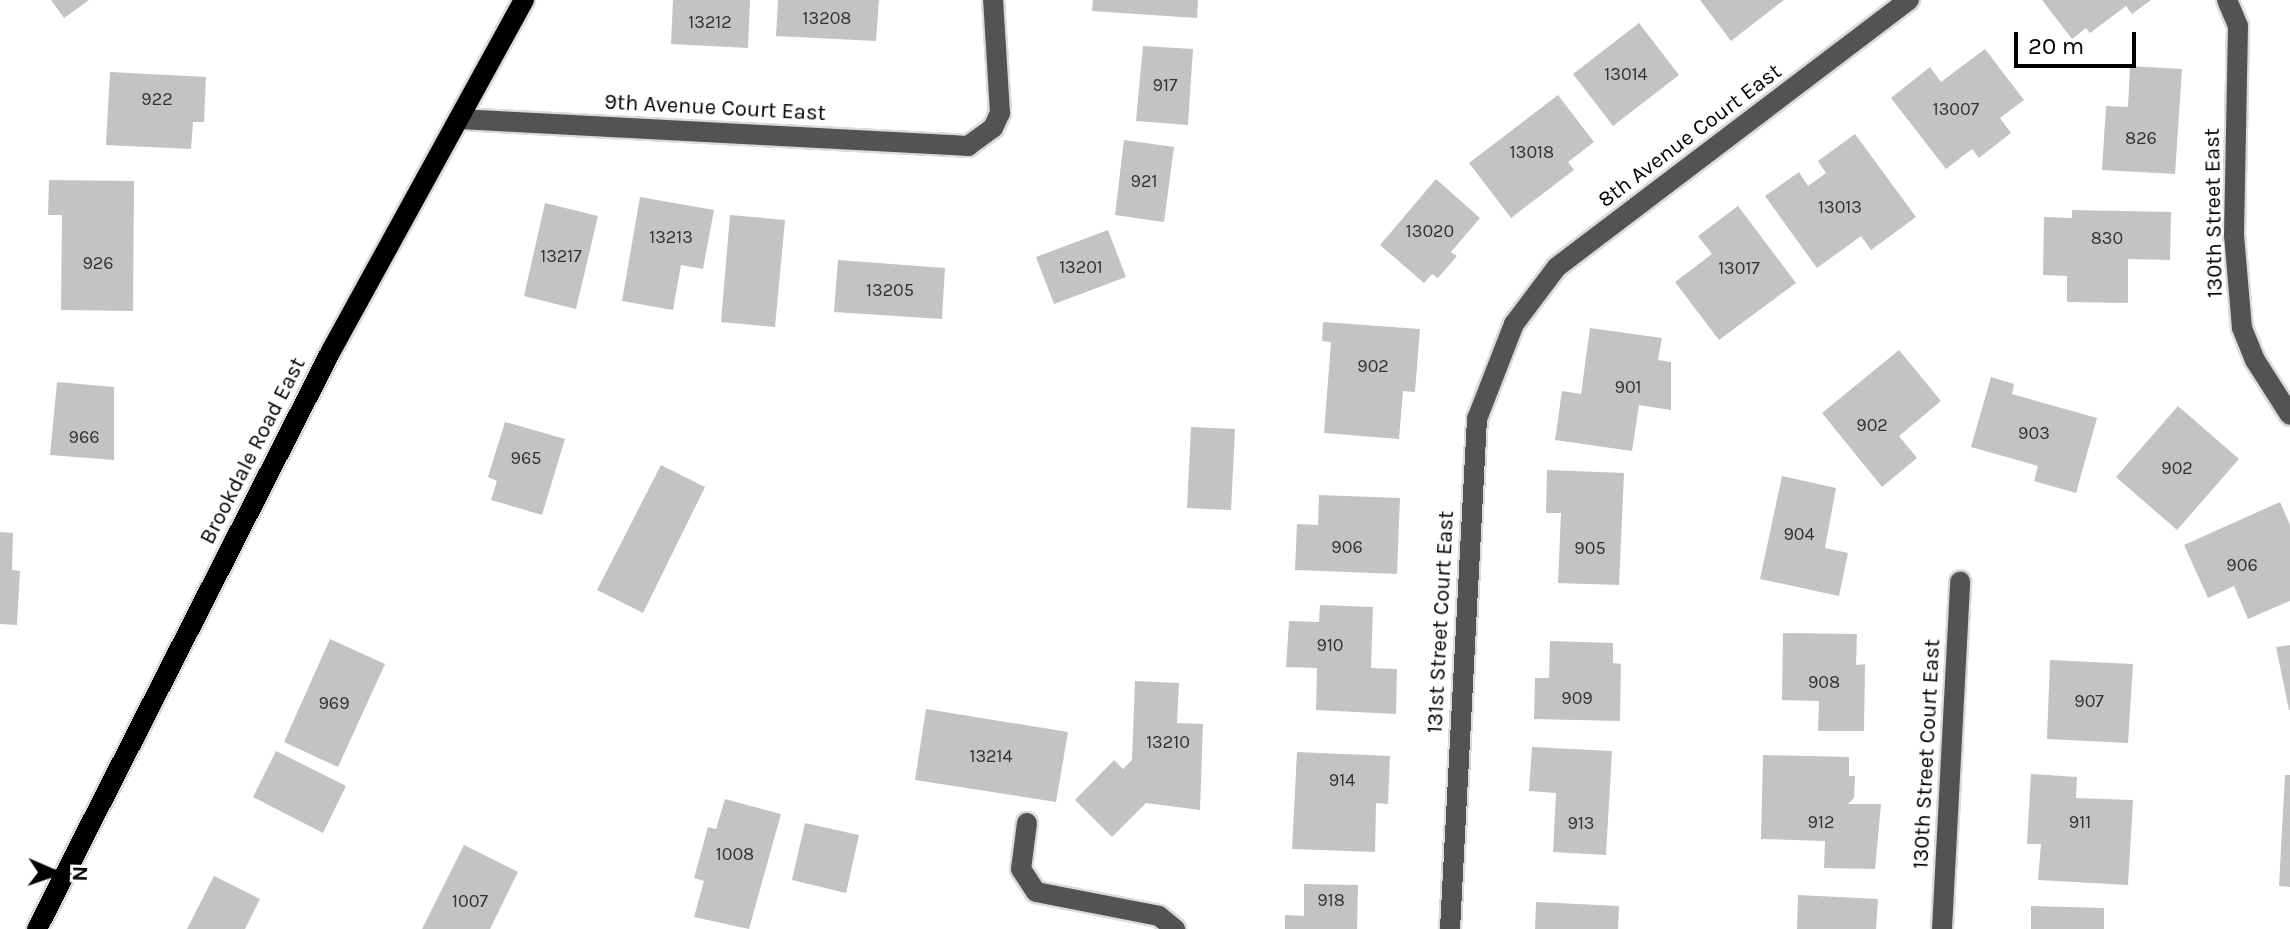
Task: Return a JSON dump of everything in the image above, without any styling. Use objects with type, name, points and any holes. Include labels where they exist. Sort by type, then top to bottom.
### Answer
[{"type":"main road","name":"Brookdale Road East","points":[[37,929],[331,351],[524,0]]},
{"type":"street","name":"9th Avenue Court East","points":[[459,119],[968,146],[993,128],[1000,113],[993,0]]},
{"type":"street","name":"8th Avenue Court East","points":[[1514,324],[1557,267],[1909,0]]},
{"type":"street","name":"130th Street East","points":[[2227,0],[2238,26],[2234,235],[2242,328],[2255,360],[2290,415]]},
{"type":"street","name":"131st Street Court East","points":[[1450,929],[1477,419],[1514,324]]},
{"type":"street","name":"130th Street Court East","points":[[1942,929],[1960,581]]},
{"type":"street","points":[[1027,823],[1021,869],[1036,892],[1159,916],[1175,929]]},
{"type":"building","points":[[51,0],[89,0],[64,18]]},
{"type":"building","points":[[673,0],[750,0],[748,48],[671,44]]},
{"type":"building","points":[[778,0],[879,0],[876,41],[776,36]]},
{"type":"building","points":[[1093,0],[1198,0],[1197,18],[1092,11]]},
{"type":"building","points":[[1700,0],[1784,0],[1731,41]]},
{"type":"building","points":[[2042,0],[2151,0],[2132,14],[2126,6],[2090,33],[2086,28],[2072,39]]},
{"type":"building","points":[[1639,23],[1679,75],[1613,126],[1573,74]]},
{"type":"building","points":[[1143,46],[1193,49],[1188,125],[1136,121]]},
{"type":"building","points":[[1985,49],[2024,100],[2000,118],[2011,133],[1979,158],[1972,149],[1946,169],[1891,98],[1930,67],[1941,82]]},
{"type":"building","points":[[2130,66],[2182,69],[2175,174],[2102,170],[2106,106],[2128,107]]},
{"type":"building","points":[[110,72],[206,77],[204,122],[193,122],[191,149],[106,145]]},
{"type":"building","points":[[1558,95],[1594,142],[1568,162],[1574,170],[1511,218],[1469,163]]},
{"type":"building","points":[[1855,134],[1916,217],[1871,250],[1861,236],[1817,268],[1765,196],[1799,172],[1808,186],[1826,173],[1818,161]]},
{"type":"building","points":[[1124,140],[1174,147],[1164,222],[1115,215]]},
{"type":"building","points":[[1436,179],[1480,218],[1451,252],[1457,256],[1438,278],[1432,274],[1424,283],[1380,245]]},
{"type":"building","points":[[49,180],[134,181],[133,311],[61,310],[62,215],[48,215]]},
{"type":"building","points":[[640,197],[714,210],[703,269],[681,265],[673,310],[622,301]]},
{"type":"building","points":[[545,203],[598,216],[576,309],[524,296]]},
{"type":"building","points":[[1738,206],[1796,283],[1719,340],[1675,282],[1712,254],[1698,236]]},
{"type":"building","points":[[2072,210],[2171,212],[2170,260],[2128,259],[2128,303],[2067,302],[2067,276],[2043,275],[2044,217],[2072,218]]},
{"type":"building","points":[[730,215],[785,220],[775,327],[721,322]]},
{"type":"building","points":[[1108,230],[1126,277],[1054,304],[1036,257]]},
{"type":"building","points":[[838,260],[945,268],[942,319],[834,312]]},
{"type":"building","points":[[1323,322],[1420,329],[1415,392],[1403,391],[1399,439],[1324,433],[1331,342],[1322,341]]},
{"type":"building","points":[[1590,328],[1662,338],[1658,360],[1671,362],[1671,410],[1639,405],[1632,451],[1555,440],[1562,391],[1581,394]]},
{"type":"building","points":[[1899,350],[1941,401],[1899,436],[1917,458],[1882,487],[1822,413]]},
{"type":"building","points":[[1991,377],[2014,384],[2012,394],[2097,418],[2076,493],[2034,481],[2038,466],[1971,447]]},
{"type":"building","points":[[57,382],[114,387],[114,460],[50,455]]},
{"type":"building","points":[[2178,406],[2239,459],[2177,530],[2116,477]]},
{"type":"building","points":[[505,422],[565,439],[542,515],[491,500],[497,481],[488,477]]},
{"type":"building","points":[[1191,427],[1235,429],[1231,510],[1187,508]]},
{"type":"building","points":[[661,465],[705,487],[643,613],[597,590]]},
{"type":"building","points":[[1547,470],[1624,473],[1619,585],[1558,583],[1561,513],[1546,513]]},
{"type":"building","points":[[1782,476],[1836,488],[1825,548],[1848,553],[1839,596],[1760,579]]},
{"type":"building","points":[[1319,495],[1400,498],[1397,574],[1295,570],[1297,524],[1318,525]]},
{"type":"building","points":[[2280,502],[2290,525],[2290,601],[2248,619],[2234,586],[2208,598],[2184,545]]},
{"type":"building","points":[[0,532],[13,533],[12,570],[20,571],[17,625],[0,624]]},
{"type":"building","points":[[1320,605],[1373,607],[1371,668],[1397,669],[1396,714],[1316,710],[1317,668],[1286,667],[1289,621],[1319,622]]},
{"type":"building","points":[[1783,633],[1857,634],[1856,665],[1865,664],[1864,731],[1818,731],[1819,701],[1782,700]]},
{"type":"building","points":[[330,639],[385,664],[338,767],[284,742]]},
{"type":"building","points":[[1550,641],[1613,643],[1613,663],[1621,664],[1620,721],[1534,719],[1535,678],[1549,678]]},
{"type":"building","points":[[2290,645],[2290,710],[2289,710],[2276,647]]},
{"type":"building","points":[[2050,660],[2133,664],[2128,743],[2047,739]]},
{"type":"building","points":[[1135,681],[1179,683],[1177,723],[1203,724],[1200,810],[1146,803],[1112,837],[1075,800],[1114,760],[1123,769],[1132,760]]},
{"type":"building","points":[[926,709],[1068,732],[1056,802],[915,780]]},
{"type":"building","points":[[1532,747],[1612,751],[1606,855],[1553,852],[1556,793],[1529,791]]},
{"type":"building","points":[[276,751],[346,786],[323,833],[253,797]]},
{"type":"building","points":[[1297,752],[1390,756],[1388,804],[1376,803],[1375,852],[1292,849]]},
{"type":"building","points":[[1763,755],[1849,757],[1849,776],[1855,776],[1854,798],[1848,804],[1881,804],[1875,869],[1824,868],[1825,841],[1761,839]]},
{"type":"building","points":[[2031,774],[2077,777],[2076,798],[2133,800],[2128,885],[2038,880],[2041,844],[2027,844]]},
{"type":"building","points":[[2285,775],[2290,775],[2290,887],[2279,886]]},
{"type":"building","points":[[725,799],[781,814],[749,929],[694,917],[704,881],[694,878],[708,827],[716,829]]},
{"type":"building","points":[[805,823],[859,835],[846,893],[792,880]]},
{"type":"building","points":[[464,845],[518,872],[490,929],[422,929]]},
{"type":"building","points":[[214,876],[260,899],[245,929],[187,929]]},
{"type":"building","points":[[1304,884],[1358,885],[1357,929],[1285,929],[1285,915],[1304,916]]},
{"type":"building","points":[[1798,895],[1878,899],[1876,929],[1797,929]]},
{"type":"building","points":[[1536,902],[1619,906],[1618,929],[1535,929]]},
{"type":"building","points":[[2031,906],[2104,908],[2104,929],[2031,929]]}]
